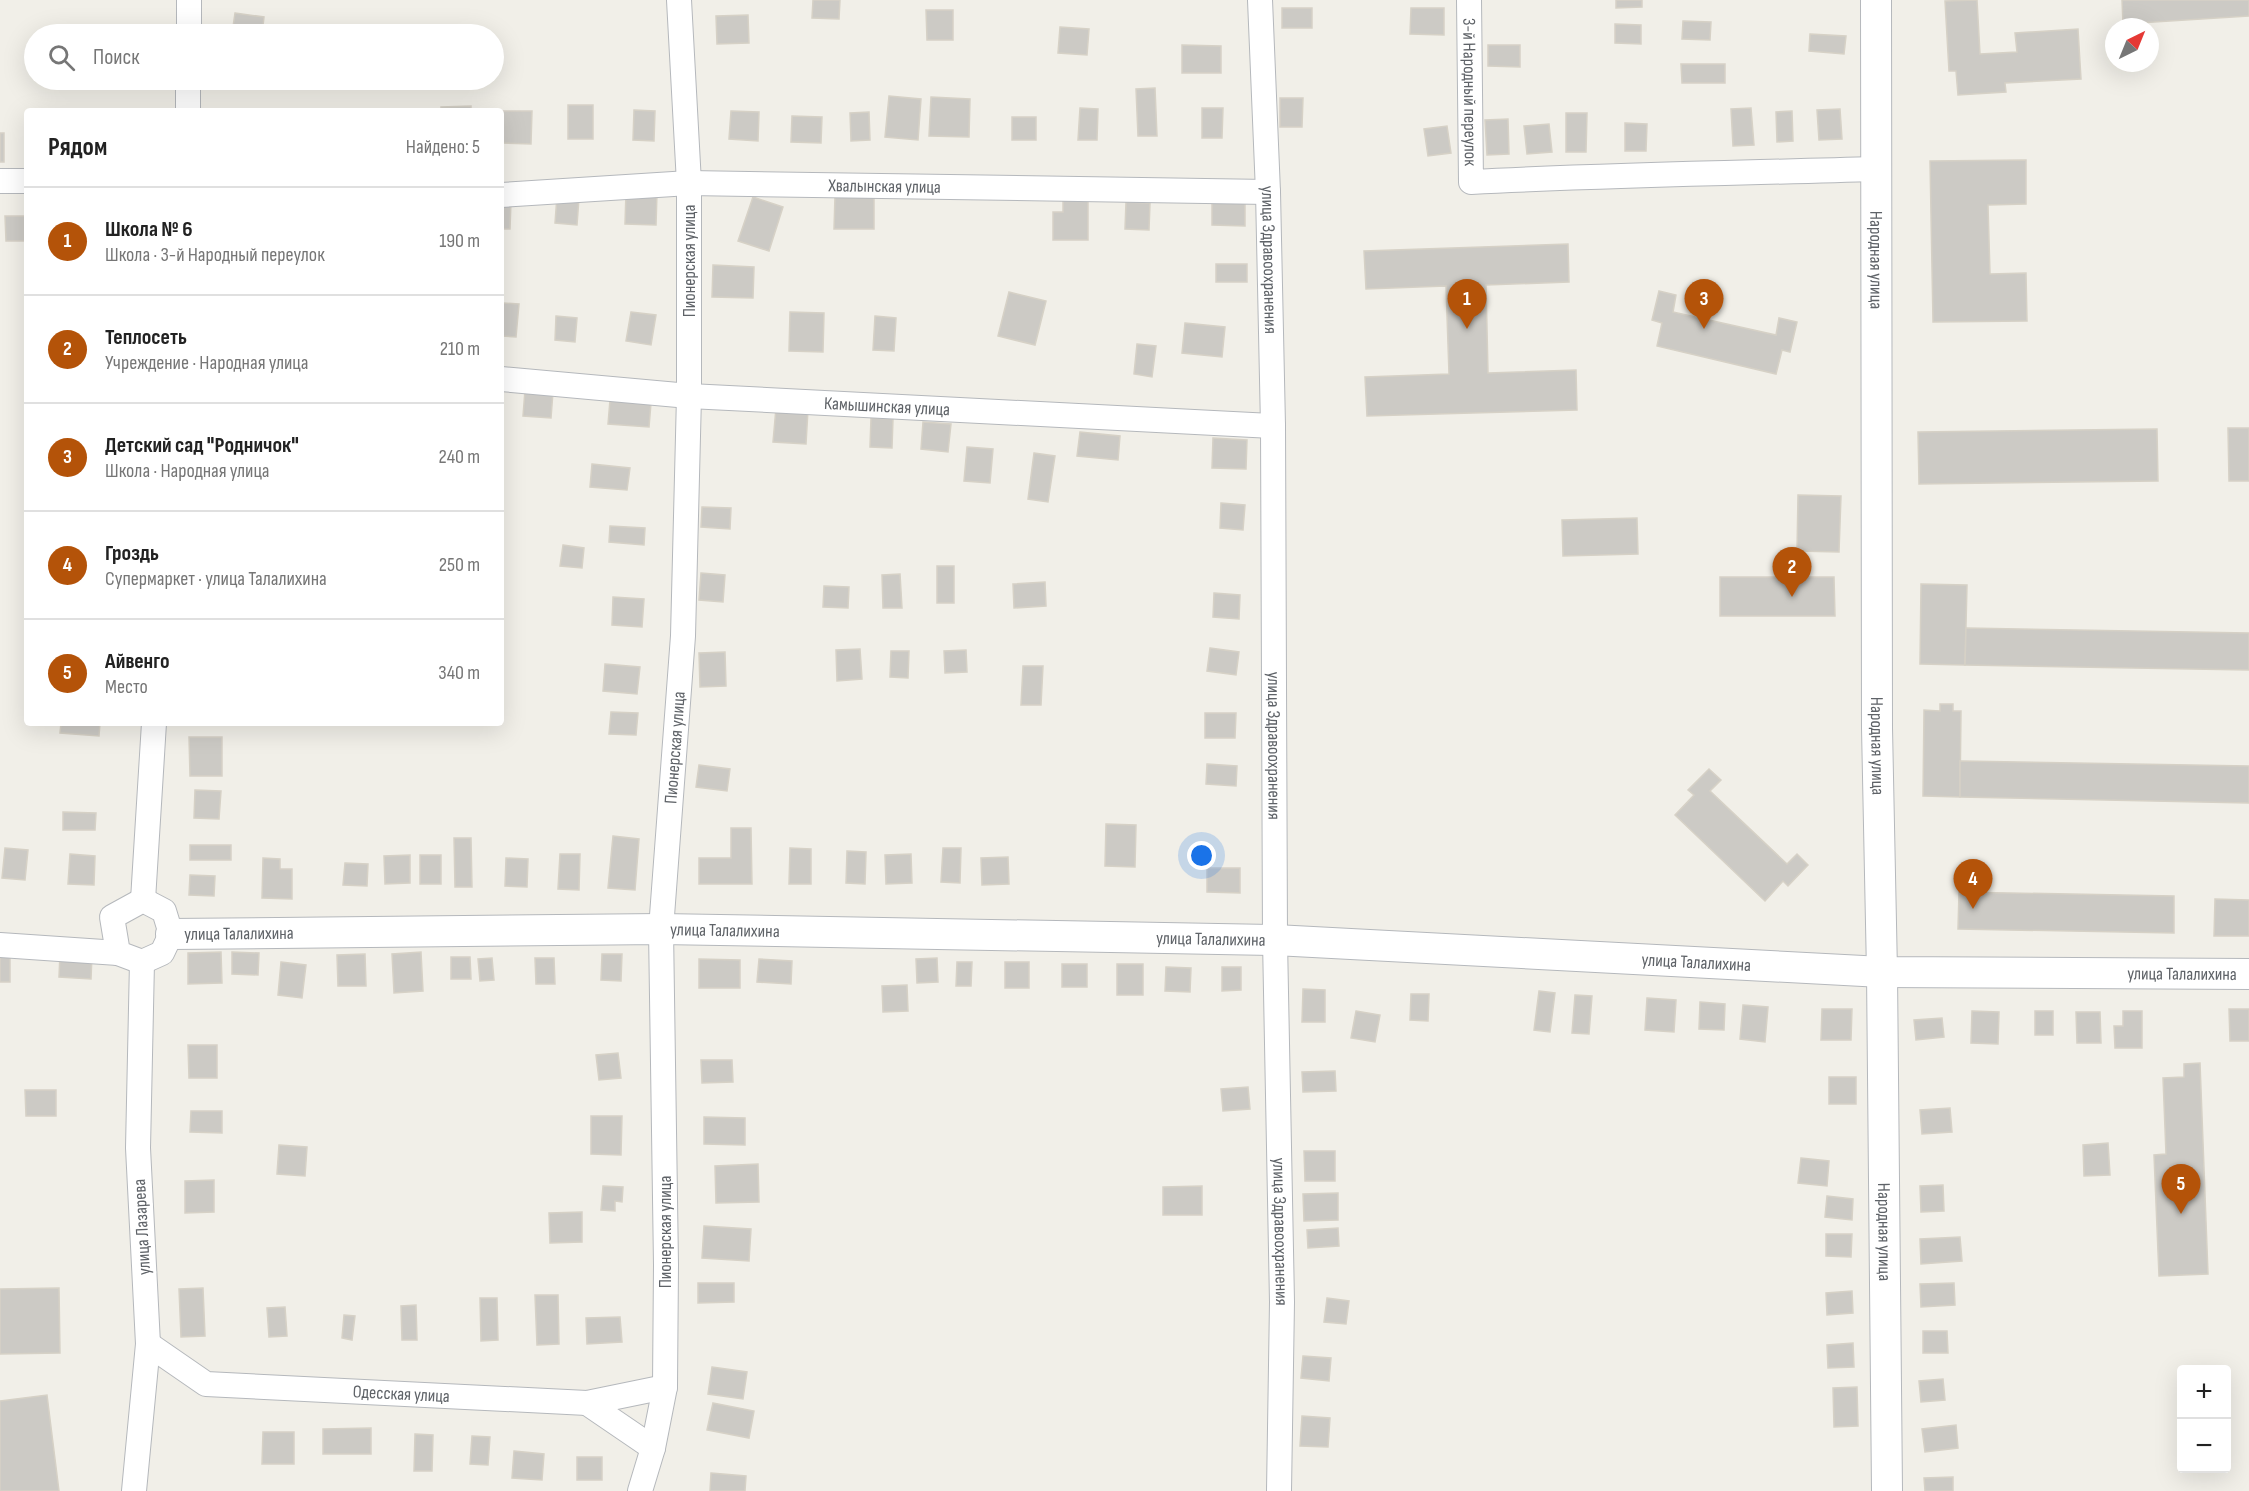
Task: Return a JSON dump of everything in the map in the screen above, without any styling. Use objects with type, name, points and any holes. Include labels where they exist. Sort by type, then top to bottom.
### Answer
[{"type":"street","points":[[189,0],[189,24]]},
{"type":"street","name":"Пионерская улица","points":[[640,1491],[665,1387],[666,1265],[661,929],[683,636],[689,396],[689,183],[679,0]]},
{"type":"street","name":"улица Здравоохранения","points":[[1260,0],[1268,192],[1273,426],[1275,940],[1282,1302],[1279,1491]]},
{"type":"street","name":"3-й Народный переулок","points":[[1469,0],[1471,182],[1583,176],[1661,176],[1876,169]]},
{"type":"street","name":"Народная улица","points":[[1876,0],[1876,716],[1882,972],[1887,1491]]},
{"type":"street","points":[[188,90],[188,108]]},
{"type":"street","points":[[0,181],[24,181]]},
{"type":"street","name":"Хвалынская улица","points":[[504,195],[689,183],[1268,192]]},
{"type":"street","name":"Камышинская улица","points":[[504,379],[689,396],[1273,426]]},
{"type":"street","points":[[143,900],[154,726]]},
{"type":"street","points":[[0,945],[118,953],[142,962],[162,953],[171,934],[164,911],[143,900]]},
{"type":"street","points":[[118,953],[112,917],[143,900]]},
{"type":"street","name":"улица Талалихина","points":[[171,934],[661,929],[1275,940],[1882,972],[2249,974]]},
{"type":"street","name":"улица Лазарева","points":[[134,1491],[148,1344],[138,1148],[142,962]]},
{"type":"street","name":"Одесская улица","points":[[148,1344],[206,1384],[587,1403],[665,1387]]},
{"type":"street","points":[[587,1403],[652,1448]]},
{"type":"building","points":[[813,0],[840,0],[839,19],[812,18]]},
{"type":"building","points":[[1616,0],[1642,0],[1642,7],[1616,8]]},
{"type":"building","points":[[1977,0],[1980,54],[2017,52],[2015,33],[2078,29],[2081,79],[2005,83],[2006,92],[1958,95],[1956,71],[1949,71],[1945,1]]},
{"type":"building","points":[[2122,0],[2249,0],[2249,16],[2159,22],[2159,18],[2123,18]]},
{"type":"building","points":[[1282,8],[1312,8],[1312,28],[1282,28]]},
{"type":"building","points":[[1411,8],[1444,8],[1444,35],[1410,34]]},
{"type":"building","points":[[926,10],[953,10],[953,40],[927,40]]},
{"type":"building","points":[[235,13],[264,17],[263,24],[233,24]]},
{"type":"building","points":[[748,15],[749,43],[717,44],[716,16]]},
{"type":"building","points":[[1683,21],[1711,22],[1710,40],[1682,39]]},
{"type":"building","points":[[1615,24],[1641,25],[1641,44],[1615,43]]},
{"type":"building","points":[[1060,27],[1089,29],[1087,55],[1058,53]]},
{"type":"building","points":[[1810,34],[1846,36],[1844,54],[1809,51]]},
{"type":"building","points":[[1182,45],[1221,46],[1221,73],[1182,73]]},
{"type":"building","points":[[1488,45],[1520,45],[1520,67],[1488,66]]},
{"type":"building","points":[[1681,64],[1725,64],[1725,83],[1682,83]]},
{"type":"building","points":[[1155,88],[1157,136],[1138,136],[1136,89]]},
{"type":"building","points":[[889,96],[921,99],[918,140],[885,137]]},
{"type":"building","points":[[931,97],[970,99],[969,137],[929,136]]},
{"type":"building","points":[[1280,98],[1303,98],[1302,127],[1280,127]]},
{"type":"building","points":[[568,105],[593,105],[593,139],[568,139]]},
{"type":"building","points":[[471,106],[471,108],[441,108]]},
{"type":"building","points":[[1080,108],[1098,109],[1097,140],[1078,140]]},
{"type":"building","points":[[1202,108],[1223,108],[1222,138],[1202,138]]},
{"type":"building","points":[[1751,108],[1754,145],[1733,146],[1731,109]]},
{"type":"building","points":[[1840,109],[1842,139],[1819,140],[1817,110]]},
{"type":"building","points":[[634,110],[655,111],[654,141],[633,140]]},
{"type":"building","points":[[504,111],[532,111],[531,144],[504,143]]},
{"type":"building","points":[[731,111],[759,112],[758,141],[729,139]]},
{"type":"building","points":[[1792,111],[1793,141],[1777,142],[1776,112]]},
{"type":"building","points":[[869,112],[870,140],[851,141],[850,113]]},
{"type":"building","points":[[1566,113],[1587,113],[1586,152],[1566,152]]},
{"type":"building","points":[[792,116],[822,117],[821,143],[791,142]]},
{"type":"building","points":[[1012,117],[1036,117],[1036,140],[1012,140]]},
{"type":"building","points":[[1508,119],[1509,154],[1487,155],[1485,120]]},
{"type":"building","points":[[1625,123],[1647,124],[1646,151],[1625,151]]},
{"type":"building","points":[[1549,124],[1552,152],[1527,154],[1524,126]]},
{"type":"building","points":[[1447,126],[1451,153],[1428,156],[1424,129]]},
{"type":"building","points":[[0,133],[4,133],[4,162],[0,162]]},
{"type":"building","points":[[2026,160],[2026,204],[1988,205],[1990,274],[2026,273],[2027,321],[1933,322],[1930,161]]},
{"type":"building","points":[[626,192],[657,193],[656,225],[625,224]]},
{"type":"building","points":[[557,196],[579,198],[577,225],[555,223]]},
{"type":"building","points":[[835,196],[874,196],[874,229],[834,229]]},
{"type":"building","points":[[753,197],[783,207],[769,251],[738,241]]},
{"type":"building","points":[[504,200],[511,201],[510,229],[504,229]]},
{"type":"building","points":[[1063,200],[1088,200],[1088,240],[1053,240],[1053,212],[1063,212]]},
{"type":"building","points":[[1126,202],[1150,203],[1149,230],[1125,229]]},
{"type":"building","points":[[1212,202],[1245,203],[1245,226],[1212,225]]},
{"type":"building","points":[[5,216],[24,216],[24,241],[6,241]]},
{"type":"building","points":[[1568,244],[1569,282],[1486,285],[1488,373],[1576,370],[1577,410],[1367,416],[1365,377],[1449,374],[1446,286],[1366,289],[1364,251]]},
{"type":"building","points":[[1216,264],[1247,264],[1247,282],[1216,282]]},
{"type":"building","points":[[713,265],[754,267],[753,298],[712,297]]},
{"type":"building","points":[[1659,291],[1676,295],[1673,312],[1776,335],[1779,318],[1797,322],[1790,352],[1782,350],[1776,374],[1657,346],[1662,323],[1652,320]]},
{"type":"building","points":[[1009,292],[1046,301],[1035,345],[998,336]]},
{"type":"building","points":[[504,303],[519,304],[516,337],[504,336]]},
{"type":"building","points":[[631,312],[656,315],[651,345],[626,341]]},
{"type":"building","points":[[790,312],[824,313],[823,352],[789,351]]},
{"type":"building","points":[[556,316],[577,318],[575,342],[555,340]]},
{"type":"building","points":[[875,316],[896,318],[894,351],[873,350]]},
{"type":"building","points":[[1185,323],[1225,327],[1222,357],[1182,353]]},
{"type":"building","points":[[1137,344],[1156,346],[1152,377],[1134,374]]},
{"type":"building","points":[[525,390],[553,392],[551,418],[523,416]]},
{"type":"building","points":[[610,400],[651,403],[649,427],[608,424]]},
{"type":"building","points":[[776,408],[808,410],[806,444],[773,442]]},
{"type":"building","points":[[871,418],[893,419],[892,448],[870,447]]},
{"type":"building","points":[[923,422],[951,424],[948,452],[921,449]]},
{"type":"building","points":[[2228,428],[2249,428],[2249,481],[2229,481]]},
{"type":"building","points":[[2157,429],[2158,481],[1919,484],[1918,432]]},
{"type":"building","points":[[1080,432],[1120,436],[1118,460],[1077,456]]},
{"type":"building","points":[[1213,438],[1247,440],[1246,469],[1212,468]]},
{"type":"building","points":[[967,447],[993,449],[990,483],[964,481]]},
{"type":"building","points":[[1034,453],[1055,456],[1048,502],[1028,499]]},
{"type":"building","points":[[592,464],[630,468],[627,490],[590,487]]},
{"type":"building","points":[[1798,495],[1841,496],[1839,552],[1797,551]]},
{"type":"building","points":[[1221,503],[1245,505],[1243,530],[1220,528]]},
{"type":"building","points":[[702,507],[731,508],[730,529],[701,527]]},
{"type":"building","points":[[1637,518],[1638,554],[1563,556],[1562,520]]},
{"type":"building","points":[[610,526],[645,528],[644,545],[609,542]]},
{"type":"building","points":[[563,545],[584,548],[582,568],[560,566]]},
{"type":"building","points":[[937,566],[954,566],[954,603],[937,603]]},
{"type":"building","points":[[701,573],[725,575],[723,602],[699,600]]},
{"type":"building","points":[[900,574],[902,608],[883,608],[882,575]]},
{"type":"building","points":[[1720,577],[1834,577],[1835,616],[1720,616]]},
{"type":"building","points":[[1045,582],[1046,606],[1014,608],[1013,584]]},
{"type":"building","points":[[1921,584],[1967,585],[1965,665],[1920,664]]},
{"type":"building","points":[[824,586],[849,587],[848,608],[823,607]]},
{"type":"building","points":[[1214,593],[1240,595],[1239,619],[1213,617]]},
{"type":"building","points":[[613,597],[644,599],[642,627],[612,625]]},
{"type":"building","points":[[1966,628],[2249,633],[2249,670],[1965,665]]},
{"type":"building","points":[[1210,648],[1239,652],[1236,675],[1207,671]]},
{"type":"building","points":[[860,649],[862,679],[837,681],[836,650]]},
{"type":"building","points":[[966,650],[967,672],[945,673],[944,651]]},
{"type":"building","points":[[891,651],[909,651],[908,678],[890,677]]},
{"type":"building","points":[[725,652],[726,686],[700,687],[699,653]]},
{"type":"building","points":[[605,664],[640,667],[637,694],[603,691]]},
{"type":"building","points":[[1023,666],[1043,666],[1041,705],[1021,705]]},
{"type":"building","points":[[1940,704],[1953,704],[1953,711],[1961,711],[1960,797],[1923,796],[1924,710],[1940,711]]},
{"type":"building","points":[[611,712],[638,713],[636,735],[609,734]]},
{"type":"building","points":[[1205,713],[1236,713],[1235,738],[1205,738]]},
{"type":"building","points":[[61,726],[100,726],[99,736],[60,733]]},
{"type":"building","points":[[189,737],[222,737],[222,776],[190,776]]},
{"type":"building","points":[[1960,761],[2249,766],[2249,803],[1960,797]]},
{"type":"building","points":[[1207,764],[1237,766],[1236,786],[1206,784]]},
{"type":"building","points":[[699,765],[730,769],[727,791],[696,787]]},
{"type":"building","points":[[1709,769],[1721,780],[1710,791],[1787,864],[1797,854],[1808,865],[1788,886],[1783,881],[1765,901],[1675,815],[1694,795],[1688,790]]},
{"type":"building","points":[[195,790],[221,791],[219,819],[194,818]]},
{"type":"building","points":[[63,812],[96,813],[95,830],[63,830]]},
{"type":"building","points":[[1106,824],[1136,825],[1135,867],[1105,866]]},
{"type":"building","points":[[731,828],[751,828],[752,884],[699,884],[699,858],[731,858]]},
{"type":"building","points":[[613,836],[639,839],[635,890],[608,888]]},
{"type":"building","points":[[454,838],[471,838],[472,887],[455,887]]},
{"type":"building","points":[[190,845],[231,845],[231,860],[190,860]]},
{"type":"building","points":[[5,848],[28,850],[25,880],[2,878]]},
{"type":"building","points":[[790,848],[811,849],[811,884],[789,884]]},
{"type":"building","points":[[943,848],[961,848],[960,883],[941,882]]},
{"type":"building","points":[[847,851],[866,852],[865,884],[846,883]]},
{"type":"building","points":[[70,854],[95,856],[94,885],[68,884]]},
{"type":"building","points":[[560,854],[580,854],[579,890],[558,889]]},
{"type":"building","points":[[911,854],[912,883],[886,884],[885,855]]},
{"type":"building","points":[[410,855],[410,883],[385,884],[384,856]]},
{"type":"building","points":[[420,855],[441,855],[441,884],[420,884]]},
{"type":"building","points":[[1008,857],[1009,884],[982,885],[981,858]]},
{"type":"building","points":[[263,858],[280,859],[280,869],[292,869],[292,899],[262,898]]},
{"type":"building","points":[[506,858],[528,859],[527,887],[505,886]]},
{"type":"building","points":[[345,863],[368,864],[367,886],[343,885]]},
{"type":"building","points":[[1207,868],[1240,868],[1240,893],[1207,892]]},
{"type":"building","points":[[190,875],[215,876],[214,896],[189,895]]},
{"type":"building","points":[[1959,892],[2174,896],[2174,933],[1958,929]]},
{"type":"building","points":[[2215,899],[2249,900],[2249,936],[2214,936]]},
{"type":"building","points":[[221,952],[222,983],[188,984],[188,953]]},
{"type":"building","points":[[232,952],[259,953],[258,975],[232,974]]},
{"type":"building","points":[[421,952],[423,991],[394,993],[392,954]]},
{"type":"building","points":[[0,954],[10,954],[10,982],[0,982]]},
{"type":"building","points":[[60,954],[92,955],[91,979],[59,977]]},
{"type":"building","points":[[365,954],[366,986],[338,986],[337,955]]},
{"type":"building","points":[[602,954],[622,954],[621,981],[601,980]]},
{"type":"building","points":[[451,957],[470,957],[471,979],[451,979]]},
{"type":"building","points":[[492,958],[494,980],[480,981],[478,959]]},
{"type":"building","points":[[535,958],[554,958],[555,984],[536,984]]},
{"type":"building","points":[[937,958],[938,982],[917,983],[916,959]]},
{"type":"building","points":[[699,959],[740,960],[740,988],[699,988]]},
{"type":"building","points":[[759,959],[792,961],[791,984],[757,982]]},
{"type":"building","points":[[281,962],[306,965],[302,998],[278,995]]},
{"type":"building","points":[[957,962],[972,962],[971,986],[956,986]]},
{"type":"building","points":[[1005,962],[1029,962],[1029,988],[1005,988]]},
{"type":"building","points":[[1062,964],[1087,964],[1087,987],[1062,987]]},
{"type":"building","points":[[1117,964],[1143,964],[1143,995],[1117,995]]},
{"type":"building","points":[[1166,967],[1191,968],[1190,992],[1165,991]]},
{"type":"building","points":[[1222,967],[1241,967],[1241,990],[1222,991]]},
{"type":"building","points":[[907,985],[908,1011],[883,1012],[882,986]]},
{"type":"building","points":[[1303,989],[1325,990],[1325,1022],[1302,1022]]},
{"type":"building","points":[[1539,991],[1555,993],[1550,1032],[1534,1030]]},
{"type":"building","points":[[1411,994],[1429,994],[1428,1021],[1410,1020]]},
{"type":"building","points":[[1575,995],[1592,996],[1589,1034],[1572,1033]]},
{"type":"building","points":[[1647,998],[1676,1000],[1674,1032],[1645,1030]]},
{"type":"building","points":[[1700,1002],[1725,1004],[1724,1030],[1699,1029]]},
{"type":"building","points":[[1743,1005],[1768,1007],[1765,1042],[1740,1039]]},
{"type":"building","points":[[1822,1009],[1852,1009],[1851,1040],[1821,1040]]},
{"type":"building","points":[[2229,1009],[2249,1009],[2249,1041],[2230,1041]]},
{"type":"building","points":[[1356,1011],[1380,1015],[1375,1042],[1351,1038]]},
{"type":"building","points":[[1972,1011],[1999,1012],[1998,1044],[1971,1043]]},
{"type":"building","points":[[2035,1011],[2053,1011],[2053,1035],[2035,1035]]},
{"type":"building","points":[[2123,1011],[2142,1011],[2142,1048],[2115,1048],[2114,1026],[2123,1026]]},
{"type":"building","points":[[2076,1012],[2100,1012],[2101,1043],[2077,1043]]},
{"type":"building","points":[[1942,1018],[1944,1037],[1916,1040],[1914,1020]]},
{"type":"building","points":[[188,1045],[217,1045],[217,1078],[189,1078]]},
{"type":"building","points":[[618,1053],[621,1078],[599,1080],[596,1055]]},
{"type":"building","points":[[701,1060],[732,1060],[733,1082],[702,1083]]},
{"type":"building","points":[[2200,1063],[2208,1274],[2159,1276],[2154,1155],[2166,1154],[2163,1078],[2184,1077],[2184,1064]]},
{"type":"building","points":[[1335,1071],[1336,1091],[1303,1092],[1302,1072]]},
{"type":"building","points":[[1829,1077],[1856,1077],[1856,1104],[1829,1104]]},
{"type":"building","points":[[1248,1087],[1250,1109],[1223,1111],[1221,1089]]},
{"type":"building","points":[[25,1090],[56,1090],[56,1116],[26,1116]]},
{"type":"building","points":[[1950,1108],[1952,1132],[1922,1134],[1920,1110]]},
{"type":"building","points":[[191,1111],[222,1111],[222,1133],[190,1132]]},
{"type":"building","points":[[591,1116],[622,1116],[621,1155],[591,1154]]},
{"type":"building","points":[[704,1117],[745,1118],[745,1145],[704,1144]]},
{"type":"building","points":[[2108,1143],[2110,1175],[2084,1176],[2083,1145]]},
{"type":"building","points":[[279,1145],[307,1147],[305,1176],[277,1174]]},
{"type":"building","points":[[1304,1151],[1335,1151],[1335,1181],[1305,1181]]},
{"type":"building","points":[[1801,1158],[1829,1161],[1827,1186],[1798,1183]]},
{"type":"building","points":[[758,1164],[759,1202],[716,1203],[715,1166]]},
{"type":"building","points":[[214,1180],[214,1212],[185,1213],[185,1181]]},
{"type":"building","points":[[1943,1185],[1944,1211],[1921,1212],[1920,1186]]},
{"type":"building","points":[[603,1186],[623,1187],[622,1202],[615,1201],[615,1211],[601,1210]]},
{"type":"building","points":[[1202,1186],[1202,1215],[1163,1215],[1163,1187]]},
{"type":"building","points":[[1338,1193],[1338,1220],[1304,1221],[1303,1194]]},
{"type":"building","points":[[1827,1196],[1853,1199],[1852,1220],[1825,1217]]},
{"type":"building","points":[[582,1212],[582,1242],[550,1243],[549,1213]]},
{"type":"building","points":[[704,1226],[751,1229],[749,1261],[702,1258]]},
{"type":"building","points":[[1338,1228],[1339,1246],[1308,1248],[1307,1230]]},
{"type":"building","points":[[1826,1234],[1852,1234],[1851,1257],[1826,1256]]},
{"type":"building","points":[[1960,1237],[1962,1261],[1921,1264],[1920,1239]]},
{"type":"building","points":[[698,1283],[734,1283],[734,1302],[698,1303]]},
{"type":"building","points":[[1954,1283],[1955,1305],[1921,1307],[1920,1284]]},
{"type":"building","points":[[59,1288],[60,1353],[0,1354],[0,1289]]},
{"type":"building","points":[[203,1288],[205,1336],[181,1337],[179,1289]]},
{"type":"building","points":[[1852,1291],[1853,1313],[1827,1315],[1826,1293]]},
{"type":"building","points":[[535,1295],[558,1295],[559,1344],[537,1345]]},
{"type":"building","points":[[480,1298],[497,1298],[498,1340],[481,1341]]},
{"type":"building","points":[[1327,1298],[1349,1301],[1346,1324],[1324,1322]]},
{"type":"building","points":[[416,1305],[417,1340],[402,1340],[401,1306]]},
{"type":"building","points":[[285,1307],[287,1336],[269,1337],[267,1308]]},
{"type":"building","points":[[344,1315],[355,1316],[352,1340],[342,1338]]},
{"type":"building","points":[[620,1317],[622,1342],[587,1344],[586,1318]]},
{"type":"building","points":[[1923,1331],[1947,1331],[1948,1353],[1923,1353]]},
{"type":"building","points":[[1853,1343],[1854,1367],[1828,1368],[1827,1345]]},
{"type":"building","points":[[1303,1356],[1331,1358],[1329,1381],[1301,1378]]},
{"type":"building","points":[[712,1367],[747,1372],[743,1399],[708,1394]]},
{"type":"building","points":[[1943,1379],[1945,1400],[1921,1402],[1919,1381]]},
{"type":"building","points":[[1857,1387],[1858,1426],[1834,1427],[1833,1388]]},
{"type":"building","points":[[47,1395],[59,1491],[0,1491],[0,1401]]},
{"type":"building","points":[[713,1403],[754,1411],[749,1438],[707,1430]]},
{"type":"building","points":[[1302,1416],[1330,1418],[1328,1447],[1300,1446]]},
{"type":"building","points":[[1956,1425],[1958,1448],[1925,1452],[1922,1429]]},
{"type":"building","points":[[371,1428],[371,1454],[323,1454],[323,1429]]},
{"type":"building","points":[[263,1432],[294,1432],[294,1464],[262,1464]]},
{"type":"building","points":[[415,1434],[433,1435],[432,1471],[414,1471]]},
{"type":"building","points":[[472,1436],[490,1437],[488,1465],[470,1464]]},
{"type":"building","points":[[514,1451],[544,1454],[542,1480],[512,1478]]},
{"type":"building","points":[[577,1457],[602,1457],[602,1480],[577,1480]]},
{"type":"building","points":[[711,1473],[746,1476],[745,1491],[710,1491]]},
{"type":"building","points":[[1953,1477],[1953,1491],[1925,1491],[1924,1478]]},
{"type":"place","name":"Школа № 6","points":[[1467,329]]},
{"type":"place","name":"Детский сад \"Родничок\"","points":[[1704,329]]},
{"type":"place","name":"Теплосеть","points":[[1792,597]]},
{"type":"place","name":"Гроздь","points":[[1973,909]]},
{"type":"place","name":"Айвенго","points":[[2181,1214]]}]
